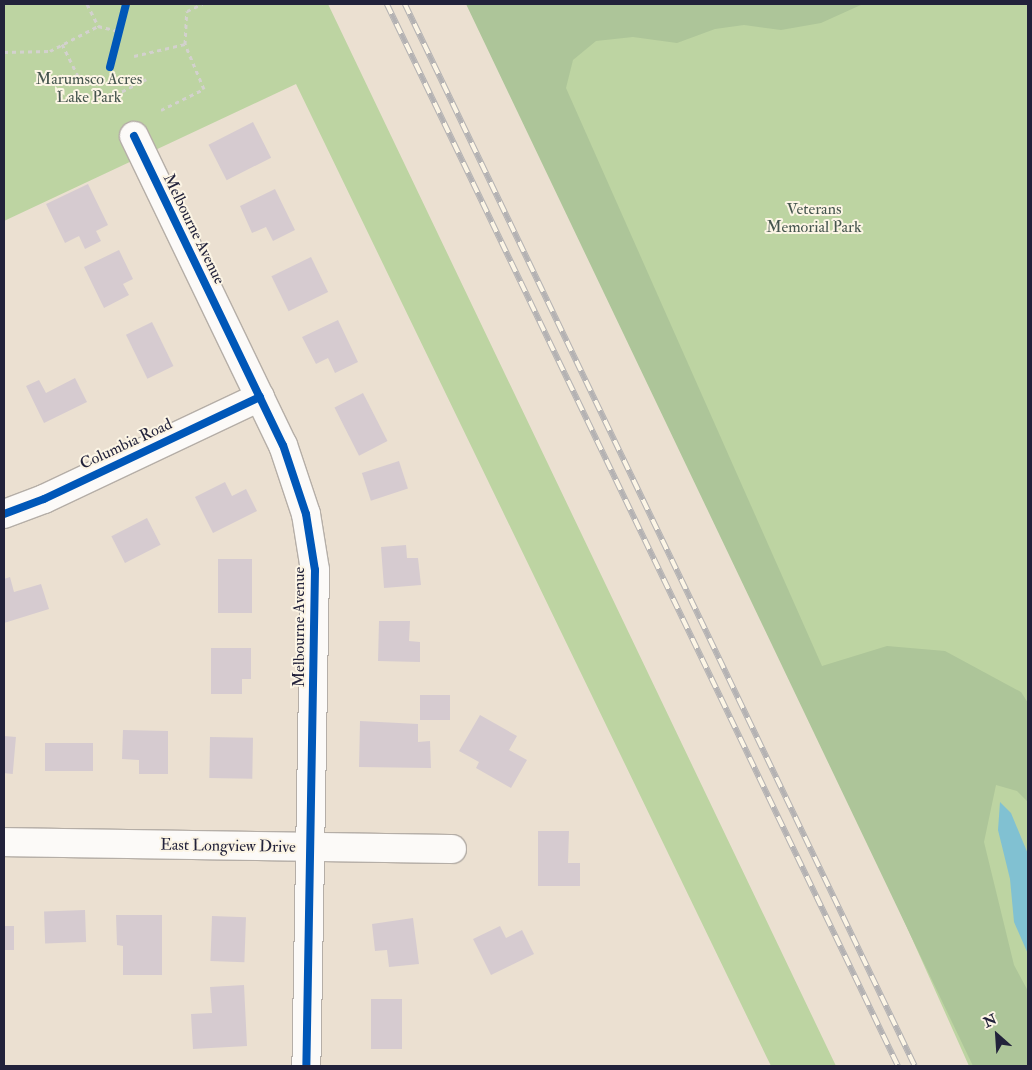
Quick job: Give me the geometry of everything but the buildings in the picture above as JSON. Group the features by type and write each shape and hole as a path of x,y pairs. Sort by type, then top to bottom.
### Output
{"street":[{"name":"Melbourne Avenue","path":"134,136 293,469 306,514 314,570 306,1066"},
{"name":"Columbia Road","path":"4,514 44,499 260,397"},
{"name":"East Longview Drive","path":"4,842 452,849"}],"path":[{"path":"87,4 98,26"},
{"path":"161,110 204,89 185,44 187,11 202,4"},
{"path":"116,40 121,22"},
{"path":"4,52 50,50 98,26 118,32"},
{"path":"62,44 81,82"},
{"path":"134,56 185,44"},
{"path":"115,95 146,79"}],"green space":[{"name":"Marumsco Acres Lake Park","path":"4,4 328,4 836,1066 771,1066 296,84 4,221"},
{"path":"466,4 863,4 821,23 781,30 744,25 715,29 677,43 633,37 596,41 573,60 566,88 822,666 887,646 945,651 1021,692 1028,703 1028,802 1017,791 996,785 984,842 1014,965 1028,991 1028,1066 973,1066"},
{"name":"Veterans Memorial Park","path":"473,4 1028,4 1028,1066 969,1066 795,677"}],"water":[{"path":"1000,802 1011,813 1028,854 1028,954 1014,922 1010,879 998,830"}],"railway":[{"path":"387,4 898,1066"},
{"path":"405,4 915,1066"}],"cycle path":[{"path":"110,67 126,4"},
{"path":"134,136 283,445 306,514 315,570 306,1066"},
{"path":"4,514 44,499 260,397"}]}
